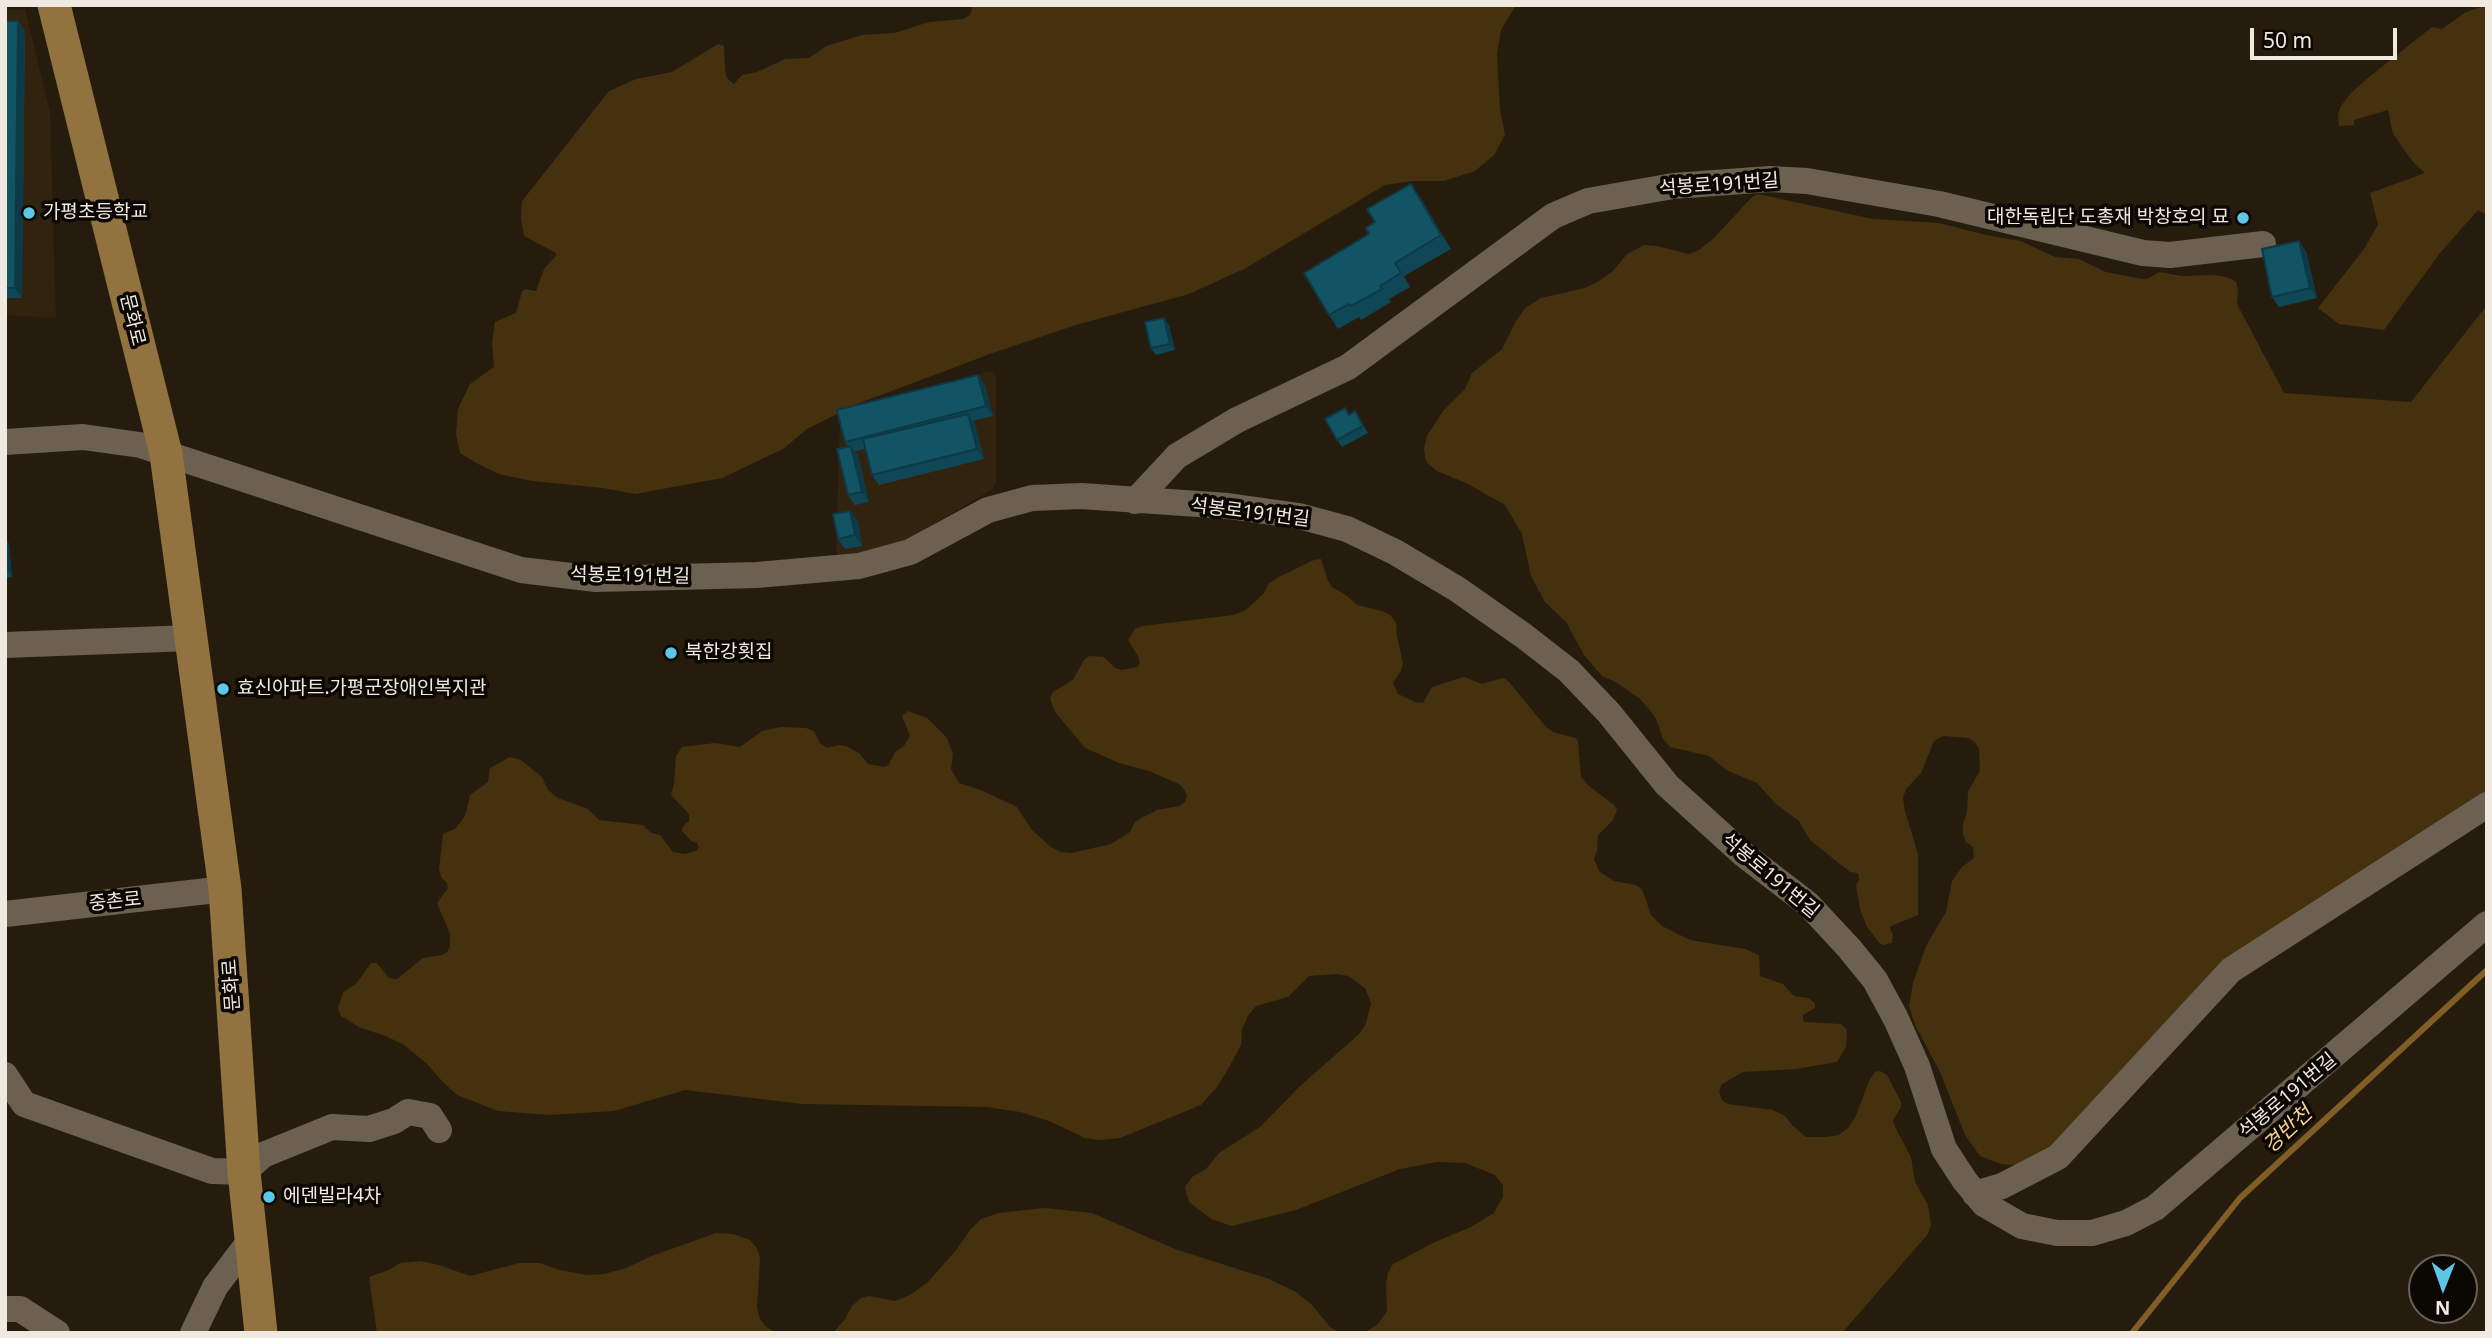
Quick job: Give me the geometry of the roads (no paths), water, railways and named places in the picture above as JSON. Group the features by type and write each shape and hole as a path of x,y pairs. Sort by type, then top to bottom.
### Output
{"main road":[{"name":"문화로","path":"54,5 166,454 225,889 244,1172 261,1333"}],"street":[{"name":"석봉로191번길","path":"1135,501 1177,456 1237,420 1348,367 1553,216 1588,201 1673,186 1770,179 1807,181 1939,204 2143,253 2170,255 2263,244"},
{"name":"석봉로191번길","path":"5,442 83,438 139,445 521,570 596,579 757,575 859,566 910,552 988,510 1032,498 1081,496 1240,508 1299,516 1348,529 1395,552 1457,589 1569,671 1609,713 1667,785 1734,846 1808,904 1875,980 1917,1066 1944,1149 1975,1194 1984,1204 2022,1226 2057,1233 2092,1233 2126,1223 2146,1213 2176,1191 2487,924"},
{"path":"5,645 191,638"},
{"path":"1975,1194 2002,1186 2058,1157 2231,970 2487,805"},
{"name":"중촌로","path":"5,914 225,889"},
{"path":"5,1075 24,1104 212,1171 244,1172 263,1155 332,1127 369,1129 394,1121 408,1112 430,1116 439,1130"},
{"path":"193,1333 215,1287 251,1238"},
{"path":"5,1309 20,1309 57,1333"}],"waterway":[{"name":"경반천","path":"2132,1333 2240,1198 2487,970"}],"place":[{"name":"가평초등학교","path":"29,213"},
{"name":"대한독립단 도총재 박창호의 묘","path":"2243,218"},
{"name":"북한강횟집","path":"671,653"},
{"name":"효신아파트.가평군장애인복지관","path":"223,689"},
{"name":"에덴빌라4차","path":"269,1197"}]}
